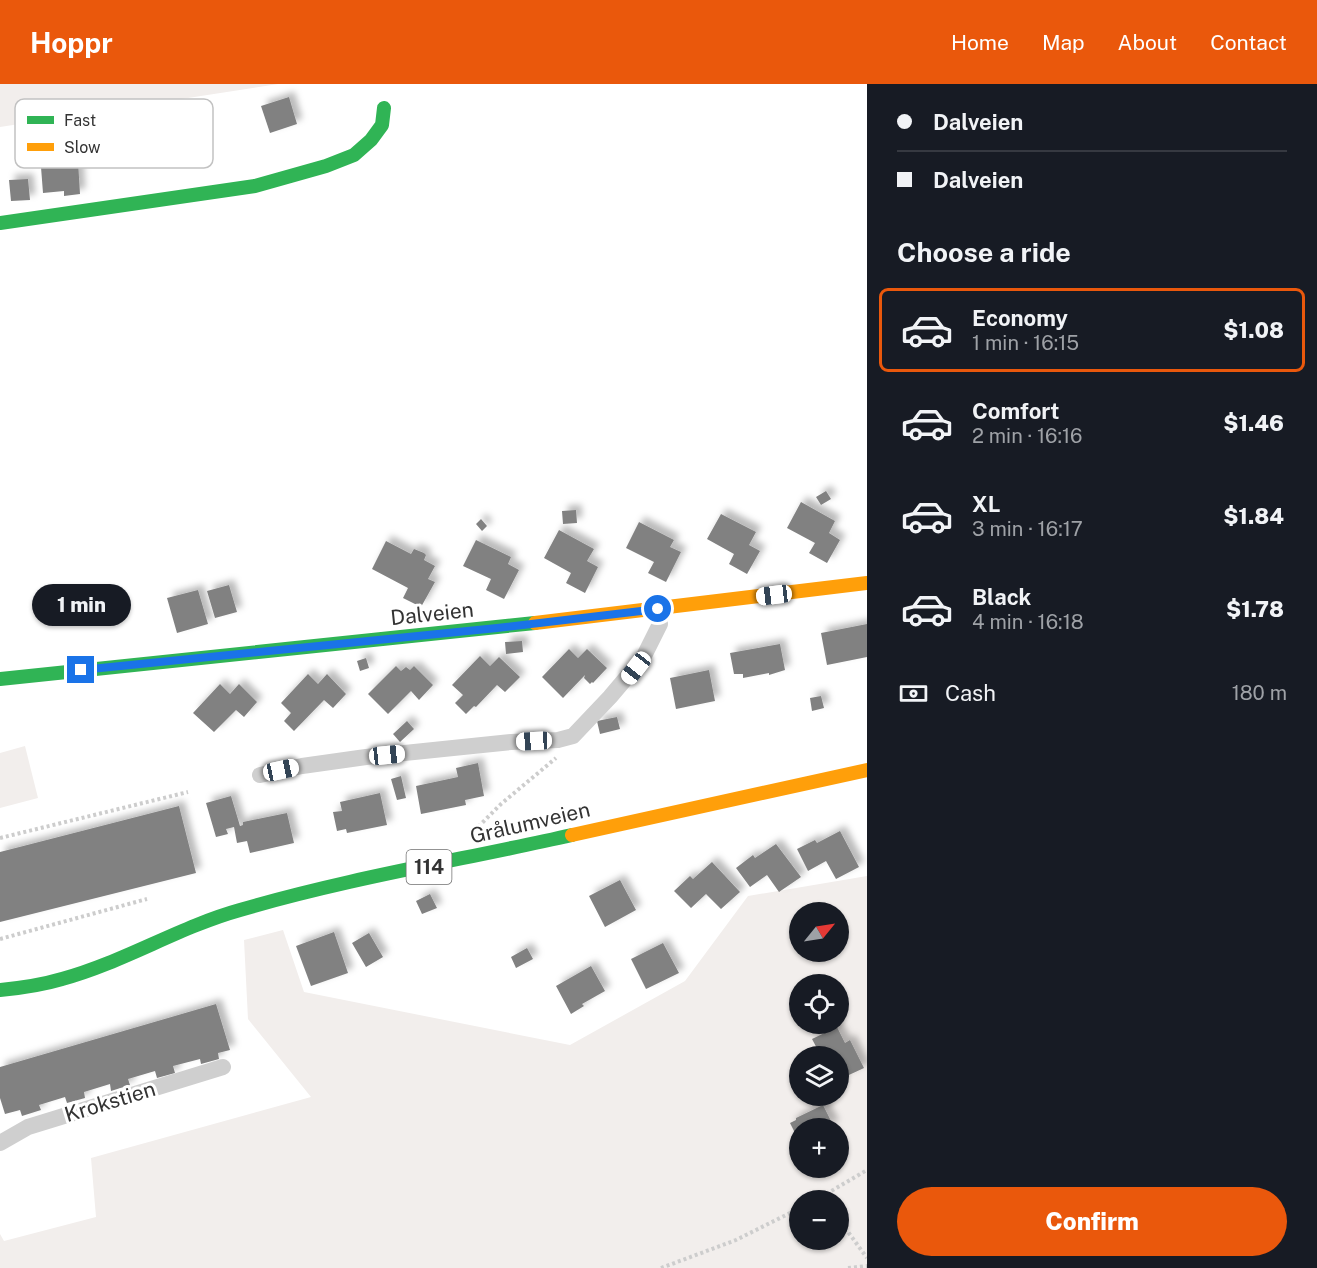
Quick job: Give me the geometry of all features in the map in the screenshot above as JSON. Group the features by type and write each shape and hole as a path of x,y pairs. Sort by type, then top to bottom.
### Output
{"street":[{"path":"0,223 255,186 326,166 354,154 370,140 382,125 384,108"},
{"name":"Dalveien","path":"0,679 497,628 867,583"},
{"path":"260,775 302,766 366,757 511,742 566,739 580,731 643,658 660,624 658,609"},
{"name":"Grålumveien","path":"0,990 47,983 100,967 237,911 796,784 867,770"},
{"name":"Krokstien","path":"0,1143 28,1127 223,1067"}],"path":[{"path":"467,859 466,840 501,804 559,756 566,739"},
{"path":"0,838 188,792"},
{"path":"0,939 147,899"},
{"path":"837,1190 867,1170"},
{"path":"661,1268 736,1239 789,1213"},
{"path":"849,1233 867,1258"},
{"path":"848,1268 867,1266"}],"shaded area":[{"path":"0,84 278,84 181,99 15,99 15,125 0,127"},
{"path":"25,746 38,798 0,808 0,753"},
{"path":"867,876 867,1268 0,1268 0,1234 4,1241 96,1217 91,1158 311,1097 248,1019 244,940 283,930 304,992 570,1045 685,981 748,896"}],"building":[{"path":"289,97 297,124 270,133 261,106"},
{"path":"41,168 78,168 80,194 64,196 64,191 43,193"},
{"path":"28,179 30,200 11,201 9,180"},
{"path":"826,491 831,499 821,505 816,497"},
{"path":"801,502 835,521 829,533 840,540 827,563 809,553 815,543 787,528"},
{"path":"576,510 577,523 563,524 562,511"},
{"path":"721,514 756,532 749,545 760,551 747,574 729,564 734,554 707,539"},
{"path":"481,519 487,526 482,531 476,524"},
{"path":"639,522 674,540 670,547 681,552 666,582 648,573 654,562 626,548"},
{"path":"559,530 594,549 587,561 598,567 585,593 566,583 571,573 544,558"},
{"path":"476,540 511,557 508,564 519,570 504,599 486,590 491,579 463,566"},
{"path":"386,541 411,554 414,549 424,553 426,555 424,560 435,566 428,579 435,582 421,607 403,598 408,588 372,569"},
{"path":"229,585 237,612 215,618 207,591"},
{"path":"198,590 208,624 177,633 167,598"},
{"path":"867,624 867,657 827,665 821,633"},
{"path":"522,641 523,652 506,654 505,642"},
{"path":"780,644 785,670 769,675 769,673 743,678 743,674 734,674 730,653"},
{"path":"569,649 578,658 587,649 607,668 590,684 584,678 585,675 563,698 542,677"},
{"path":"480,656 490,666 499,657 520,677 505,692 497,685 466,714 455,703 463,695 452,685"},
{"path":"366,658 369,668 360,671 357,661"},
{"path":"396,666 401,671 406,667 410,670 414,666 433,685 419,700 411,691 388,714 368,694"},
{"path":"709,670 715,701 676,709 670,678"},
{"path":"308,674 318,684 327,674 346,694 333,708 324,700 294,731 284,721 291,713 281,703"},
{"path":"220,684 230,694 239,684 257,702 244,717 236,710 214,732 193,713"},
{"path":"821,696 824,708 812,711 810,698"},
{"path":"617,717 620,729 600,734 597,721"},
{"path":"407,721 414,729 400,742 393,734"},
{"path":"478,763 484,796 465,800 466,805 421,814 416,786 458,777 456,768"},
{"path":"401,776 406,798 397,800 391,779"},
{"path":"380,793 387,825 347,833 346,829 337,831 333,812 342,811 340,802"},
{"path":"231,796 240,826 243,822 287,813 294,843 250,853 247,841 237,843 234,827 226,829 228,834 216,837 206,803"},
{"path":"179,806 196,873 0,922 0,852"},
{"path":"840,831 859,867 836,879 826,861 808,871 797,849 815,840 817,843"},
{"path":"776,844 801,877 779,892 767,875 750,887 736,868 753,855 755,858"},
{"path":"712,862 740,892 721,909 706,894 691,908 674,891 690,876 693,879"},
{"path":"620,880 636,910 605,927 589,896"},
{"path":"430,894 437,908 422,914 416,901"},
{"path":"334,932 348,973 311,986 296,946"},
{"path":"369,933 383,957 366,967 352,943"},
{"path":"663,943 679,973 646,989 631,959"},
{"path":"527,948 533,959 516,968 511,957"},
{"path":"591,966 605,991 582,1004 584,1006 571,1014 556,986"},
{"path":"216,1004 230,1050 218,1053 219,1059 201,1064 200,1059 173,1066 175,1073 157,1078 155,1071 128,1079 130,1085 111,1091 110,1084 84,1092 85,1098 67,1103 65,1097 39,1105 41,1110 22,1116 20,1110 5,1114 0,1098 0,1067"},
{"path":"822,1034 840,1034 845,1043 850,1040 864,1068 849,1075 849,1046 816,1046 812,1039"},
{"path":"824,1106 830,1118 796,1118"}],"traffic: fast":[{"path":"0,223 255,186 326,166 354,155 371,140 382,125 384,108"},
{"path":"0,679 535,623"},
{"path":"0,990 47,983 85,972 217,917 240,910 364,879 572,835"}],"traffic: slow":[{"path":"535,623 867,583"},
{"path":"572,835 867,770"}],"route":[{"path":"81,670 497,628 658,609"}]}
